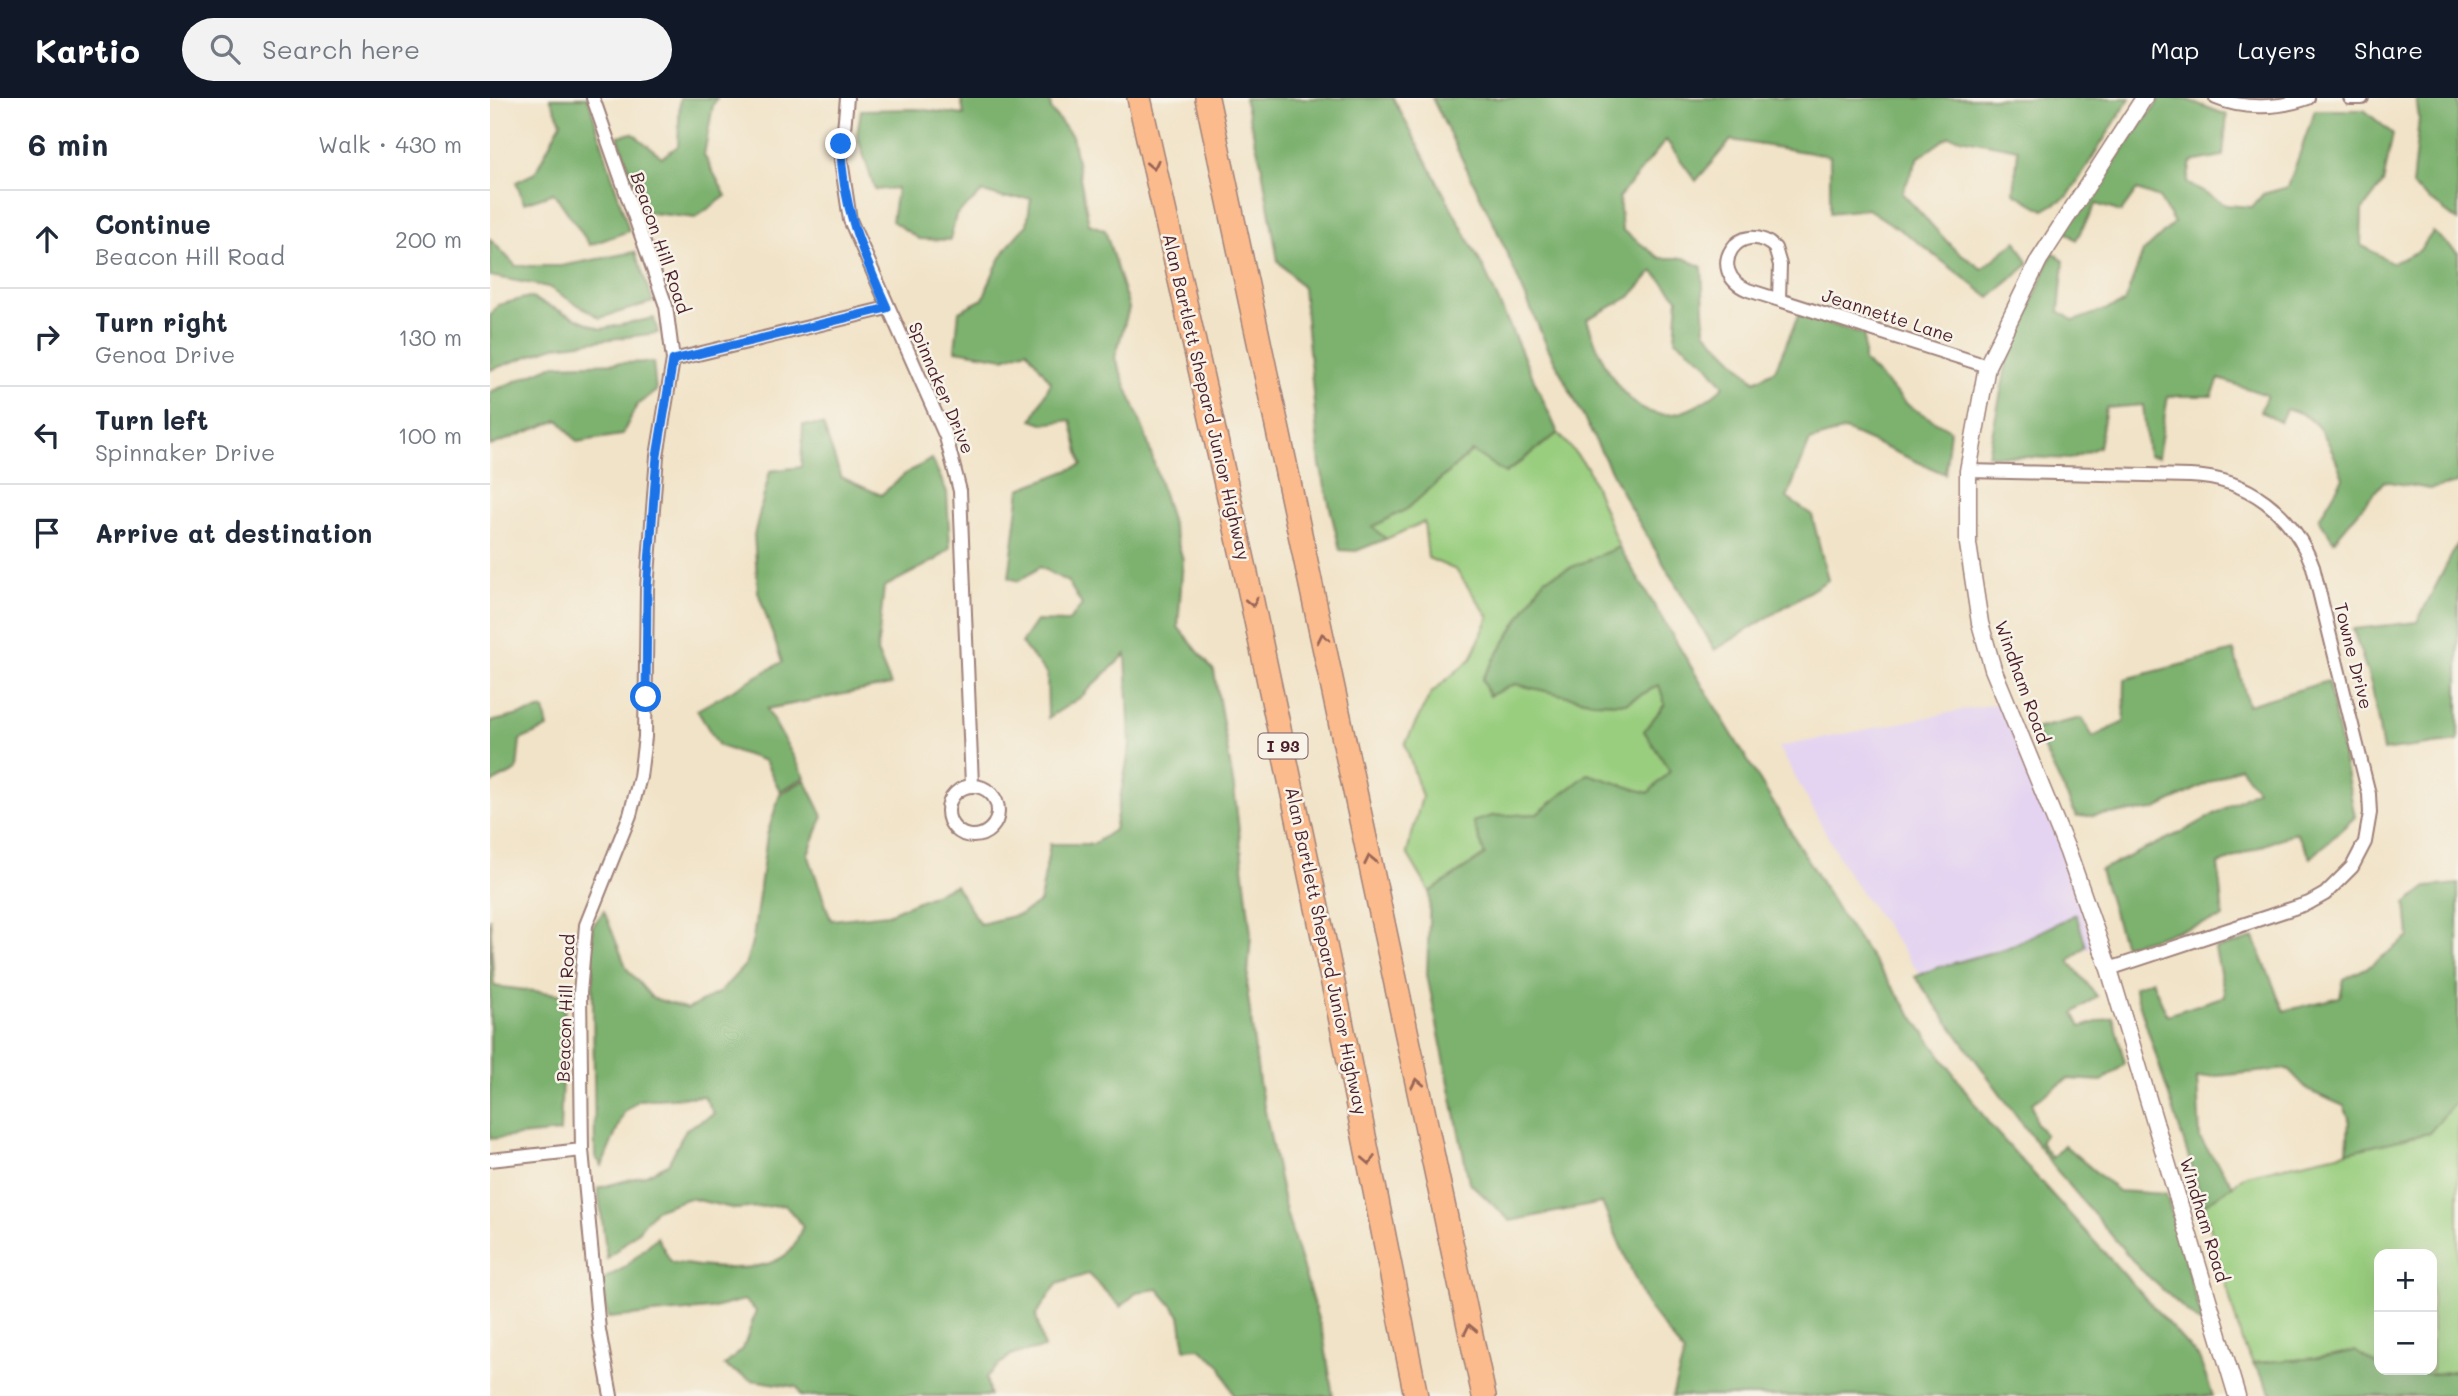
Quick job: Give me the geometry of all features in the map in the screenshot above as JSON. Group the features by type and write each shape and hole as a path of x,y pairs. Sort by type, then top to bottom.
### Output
{"highway":[{"name":"Alan Bartlett Shepard Junior Highway","path":"1139,98 1247,577 1340,1016 1416,1396"},
{"path":"1207,98 1484,1396"}],"street":[{"name":"Beacon Hill Road","path":"593,98 603,134 666,306 673,360 657,456 647,589 645,737 640,776 630,815 586,925 579,1034 582,1150 599,1330 611,1396"},
{"name":"Spinnaker Drive","path":"847,98 841,160 847,205 855,235 946,437 960,491 972,785"},
{"name":"Windham Road","path":"2144,98 2039,260 1987,366 1968,471 1968,544 1980,623 1993,669 2068,852 2109,970 2237,1396"},
{"path":"2216,98 2235,104 2261,106 2308,98"},
{"path":"2350,98 2362,98"},
{"name":"Jeannette Lane","path":"1779,299 1780,265 1775,248 1760,238 1751,237 1736,244 1728,257 1727,266 1733,281 1740,286 1779,299 1987,366"},
{"path":"673,360 887,308"},
{"name":"Towne Drive","path":"1968,471 2190,476 2222,480 2257,495 2278,511 2296,531 2313,567 2369,794 2367,833 2357,859 2333,888 2309,903 2109,970"},
{"path":"972,785 991,793 998,813 988,831 972,836 957,831 947,811 952,795 961,788 972,785"},
{"path":"490,1160 582,1150"}],"shaded area":[{"path":"2003,702 2058,840 2094,947 1932,991 1847,872 1779,747"}],"green space":[{"path":"550,98 588,98 629,231 590,245 554,193 524,203 516,182 535,173 561,122"},
{"path":"680,98 717,98 713,105 704,155 726,196 695,218 643,212 618,136 632,133 662,157 678,146"},
{"path":"961,98 1050,98 1051,110 1072,136 1089,224 1105,230 1129,308 1115,358 1145,433 1183,560 1178,627 1214,671 1234,788 1251,934 1247,988 1259,1082 1286,1212 1324,1339 1333,1396 1234,1396 1220,1365 1200,1348 1185,1349 1180,1315 1158,1289 1137,1292 1121,1307 1088,1274 1057,1284 1036,1315 1044,1348 1011,1355 986,1377 990,1396 801,1396 797,1387 751,1380 724,1366 743,1349 756,1311 744,1300 710,1309 608,1318 602,1280 624,1268 657,1237 671,1262 716,1268 750,1267 779,1259 790,1251 803,1226 785,1205 736,1209 689,1198 655,1210 639,1230 607,1259 598,1188 646,1175 668,1164 686,1129 714,1114 704,1096 639,1100 624,1112 602,1166 595,1156 592,927 604,911 627,969 652,998 688,1009 720,992 745,965 753,939 767,835 780,794 805,780 823,816 808,854 831,920 888,914 955,885 980,924 1021,914 1040,902 1050,844 1093,844 1114,830 1130,746 1126,654 1081,697 1048,718 1047,674 1021,643 1036,621 1068,622 1082,605 1068,582 1040,567 1019,581 1009,578 1020,489 1082,465 1071,420 1043,424 1032,420 1051,382 1027,350 1004,358 955,350 959,311 983,299 1000,259 1027,225 1031,198 1004,198 983,192 956,215 950,240 919,239 892,221 897,188 875,190 857,135 861,110 917,109 964,115"},
{"path":"1244,98 1393,98 1484,269 1558,433 1505,473 1472,451 1407,509 1372,527 1386,539 1356,551 1340,550 1320,465 1303,288 1278,261 1261,163"},
{"path":"1432,98 2130,98 2068,196 2044,210 2014,193 2018,149 1949,136 1918,158 1902,193 1952,247 1982,269 2016,241 2029,264 1990,298 1911,237 1868,209 1830,213 1830,156 1731,140 1696,181 1666,140 1619,197 1622,230 1660,258 1684,258 1702,267 1705,331 1755,381 1775,370 1799,314 1864,335 1864,361 1909,406 1950,430 1945,474 1845,430 1810,441 1787,498 1812,515 1828,580 1715,650 1628,504 1546,344 1495,226","holes":["1653,271 1678,298 1675,339 1704,361 1724,386 1698,405 1674,414 1654,413 1636,404 1621,389 1596,345 1587,319 1630,297"]},
{"path":"2161,98 2183,98 2227,115 2223,156 2191,162 2187,183 2226,205 2252,207 2263,194 2288,187 2315,110 2364,110 2393,134 2383,183 2362,211 2361,245 2393,263 2419,251 2433,232 2458,253 2458,483 2430,489 2384,481 2334,541 2319,519 2343,478 2324,434 2298,412 2286,409 2280,422 2260,411 2267,395 2219,379 2212,396 2168,396 2158,457 2148,455 2143,405 2106,408 2099,447 2070,459 1988,455 2007,362 2053,252 2064,261 2059,311 2074,321 2124,303 2143,252 2174,223 2159,198 2137,190 2121,212 2096,204 2076,240 2064,230"},
{"path":"2416,98 2458,98 2458,221 2412,186 2419,118"},
{"path":"490,239 516,266 561,266 635,252 653,302 600,318 548,287 490,276"},
{"path":"529,297 601,329 654,318 658,333 557,346 490,370 490,316 498,305"},
{"path":"653,362 656,391 637,405 622,435 577,442 559,420 490,446 490,392 554,365"},
{"path":"803,425 823,425 841,477 881,495 906,473 932,459 947,492 950,548 936,560 884,587 877,652 891,685 767,709 805,777 780,791 765,761 719,746 697,710 782,662 758,592 754,535 770,471 801,467"},
{"path":"1558,433 1587,467 1619,547 1544,579 1482,679 1489,696 1515,684 1593,702 1626,703 1659,685 1665,704 1644,731 1671,770 1649,794 1588,774 1537,814 1492,816 1473,822 1485,854 1430,892 1407,853 1422,797 1405,744 1431,693 1471,659 1489,617 1456,570 1428,558 1424,522 1386,539 1371,527 1407,509 1473,451 1506,473"},
{"path":"2458,543 2458,741 2383,751 2372,687 2353,629 2417,622"},
{"path":"1619,547 1839,912 1990,1125 2199,1358 2213,1396 1672,1396 1684,1354 1646,1304 1602,1203 1510,1221 1469,1182 1427,975 1430,892 1485,855 1473,822 1492,816 1537,814 1588,774 1648,793 1670,771 1644,731 1665,704 1659,685 1626,703 1593,702 1515,684 1489,696 1482,679 1544,579"},
{"path":"2234,651 2248,705 2328,681 2355,817 2311,858 2296,832 2218,864 2223,918 2124,946 2100,870 2184,831 2257,790 2240,767 2154,810 2077,817 2034,729 2082,718 2093,737 2124,722 2125,679"},
{"path":"544,709 548,728 520,740 517,770 490,784 490,722"},
{"path":"2458,884 2458,1099 2429,1133 2347,1152 2349,1118 2344,1106 2309,1091 2288,1069 2197,1078 2200,1139 2233,1185 2204,1205 2134,987 2152,980 2167,1015 2225,996 2215,949 2254,938 2284,1011 2340,997 2344,979 2370,966 2409,937 2406,903 2427,887"},
{"path":"2076,914 2086,946 2069,961 2097,996 2074,1013 2081,1027 2113,1017 2125,1064 2102,1081 2068,1079 2032,1103 2036,1122 2045,1135 2040,1142 2052,1158 2064,1145 2118,1191 2166,1194 2204,1327 2138,1267 2054,1167 1915,977 1936,968 2007,948"},
{"path":"490,918 494,986 565,995 560,1132 490,1139"},
{"path":"2458,1099 2458,1370 2437,1374 2437,1249 2374,1249 2374,1364 2355,1351 2318,1358 2253,1363 2242,1342 2204,1205 2246,1175 2429,1133"},
{"path":"2355,1351 2374,1364 2374,1375 2437,1375 2458,1370 2458,1396 2273,1396 2253,1363 2318,1358"}],"route":[{"path":"646,697 647,589 657,456 666,389 673,360 887,308 850,220 842,174 841,144"}]}
